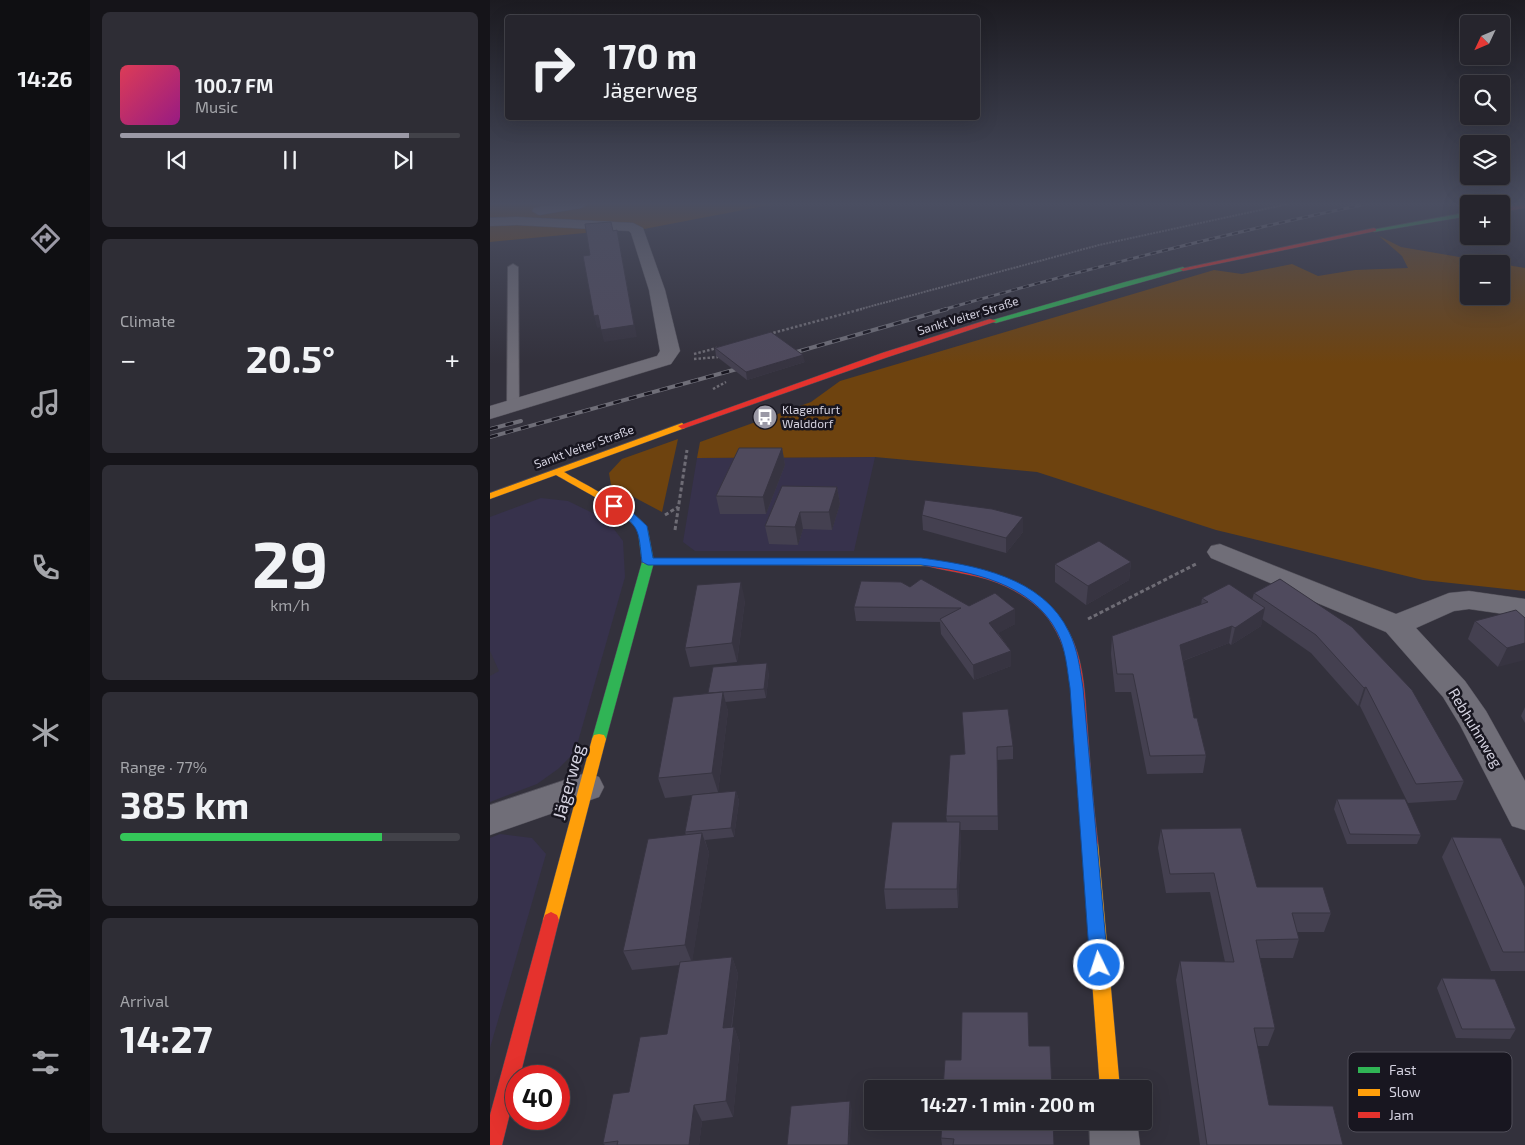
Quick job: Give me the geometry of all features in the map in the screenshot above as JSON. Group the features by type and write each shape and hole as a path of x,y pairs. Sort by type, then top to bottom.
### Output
{"main road":[{"name":"Sankt Veiter Straße","path":"490,496 873,360 1126,284 1240,257"},
{"name":"Jägerweg","path":"492,1145 586,787 648,562 643,528 628,514 557,472"},
{"path":"648,562 921,562 956,566 990,575 1018,588 1046,606 1063,632 1071,655 1077,688 1109,1080"}],"street":[{"path":"490,413 664,360 670,351 664,314 648,257"},
{"name":"Rebhuhnweg","path":"1220,552 1396,626 1459,697 1474,720 1525,815"},
{"path":"1396,626 1449,602 1469,600 1525,608"},
{"path":"490,820 586,787"},
{"path":"1114,1130 1115,1145"}],"lane":[{"path":"513,267 513,406"}],"path":[{"path":"768,334 1053,257"},
{"path":"664,360 720,347"},
{"path":"708,391 726,382"},
{"path":"670,561 692,423"},
{"path":"1063,632 1220,552"}],"shaded area":[{"path":"1403,257 1460,257 1460,305 1510,305 1510,266 1525,268 1525,591 1423,580 1216,530 1037,472 875,457 697,458 700,442 811,402 840,381 1214,270 1242,274 1292,264 1318,276 1355,270 1408,268"},
{"path":"678,439 662,512 611,485 609,473 622,459"},
{"path":"875,457 854,551 695,551 683,542 697,458"},
{"path":"541,498 568,501 607,520 623,541 625,577 575,752 558,769 537,784 490,802 490,517"},
{"path":"500,834 532,838 546,854 490,1048 490,838"}],"building":[{"path":"583,257 622,257 634,325 601,330 598,315 594,316"},
{"path":"771,332 803,355 746,372 715,348"},
{"path":"739,448 782,448 763,497 716,496"},
{"path":"782,486 837,487 829,512 800,512 795,527 765,526"},
{"path":"925,500 992,509 1023,517 1006,538 922,515"},
{"path":"1099,541 1131,562 1088,586 1055,564"},
{"path":"921,579 969,606 995,593 1015,609 989,623 1011,651 973,665 940,619 961,608 854,607 861,581 901,582 910,587"},
{"path":"1280,579 1352,627 1412,690 1464,781 1416,784 1366,687 1364,688 1316,635 1254,593"},
{"path":"741,582 732,643 685,648 697,585"},
{"path":"1229,584 1265,608 1235,628 1232,626 1180,645 1194,718 1197,718 1206,755 1150,756 1133,674 1117,674 1112,636 1208,602 1202,598"},
{"path":"1516,610 1525,618 1525,643 1507,648 1475,621"},
{"path":"767,663 764,689 708,693 713,667"},
{"path":"723,692 712,773 658,778 673,697"},
{"path":"1008,709 1013,746 997,747 998,816 946,816 950,755 965,754 962,712"},
{"path":"736,791 731,828 685,832 692,795"},
{"path":"1337,799 1405,799 1421,835 1350,834"},
{"path":"892,822 960,822 957,889 884,889"},
{"path":"1241,828 1257,887 1323,887 1331,913 1292,913 1299,939 1256,940 1275,1028 1254,1028 1269,1105 1333,1106 1343,1145 1207,1145 1180,961 1234,962 1214,873 1170,874 1161,829"},
{"path":"702,833 685,945 623,951 648,839"},
{"path":"1452,837 1501,838 1525,887 1525,952 1503,952"},
{"path":"732,957 723,1028 734,1027 726,1101 694,1105 689,1145 617,1145 618,1141 603,1143 613,1094 629,1092 640,1037 667,1034 680,962"},
{"path":"1442,978 1495,979 1516,1029 1462,1029"},
{"path":"962,1012 1028,1012 1029,1046 1050,1046 1052,1080 944,1080 945,1060 961,1060"},
{"path":"850,1101 848,1145 787,1145 791,1106"},
{"path":"941,1130 1053,1130 1054,1145 953,1145 954,1139 941,1138"}],"railway":[{"path":"942,310 1136,257"},
{"path":"786,355 947,309"},
{"path":"490,437 748,366"},
{"path":"490,429 521,421"}],"traffic: fast":[{"path":"993,321 1183,269"},
{"path":"599,739 648,562 643,531"}],"traffic: slow":[{"path":"490,496 682,426"},
{"path":"557,472 628,514 643,528 643,531"},
{"path":"648,562 927,563"},
{"path":"551,920 599,739"},
{"path":"1090,843 1109,1080"}],"traffic: jam":[{"path":"1183,269 1240,257"},
{"path":"682,426 885,355 993,321"},
{"path":"927,563 969,570 1010,584 1029,594 1045,607 1058,623 1071,653 1078,692 1090,843"},
{"path":"492,1145 551,920"}],"place":[{"name":"Klagenfurt Walddorf","path":"765,417"}],"route":[{"path":"614,506 628,514 643,528 648,562 921,562 956,566 990,575 1018,588 1046,606 1063,632 1071,655 1077,688 1099,965"}]}
